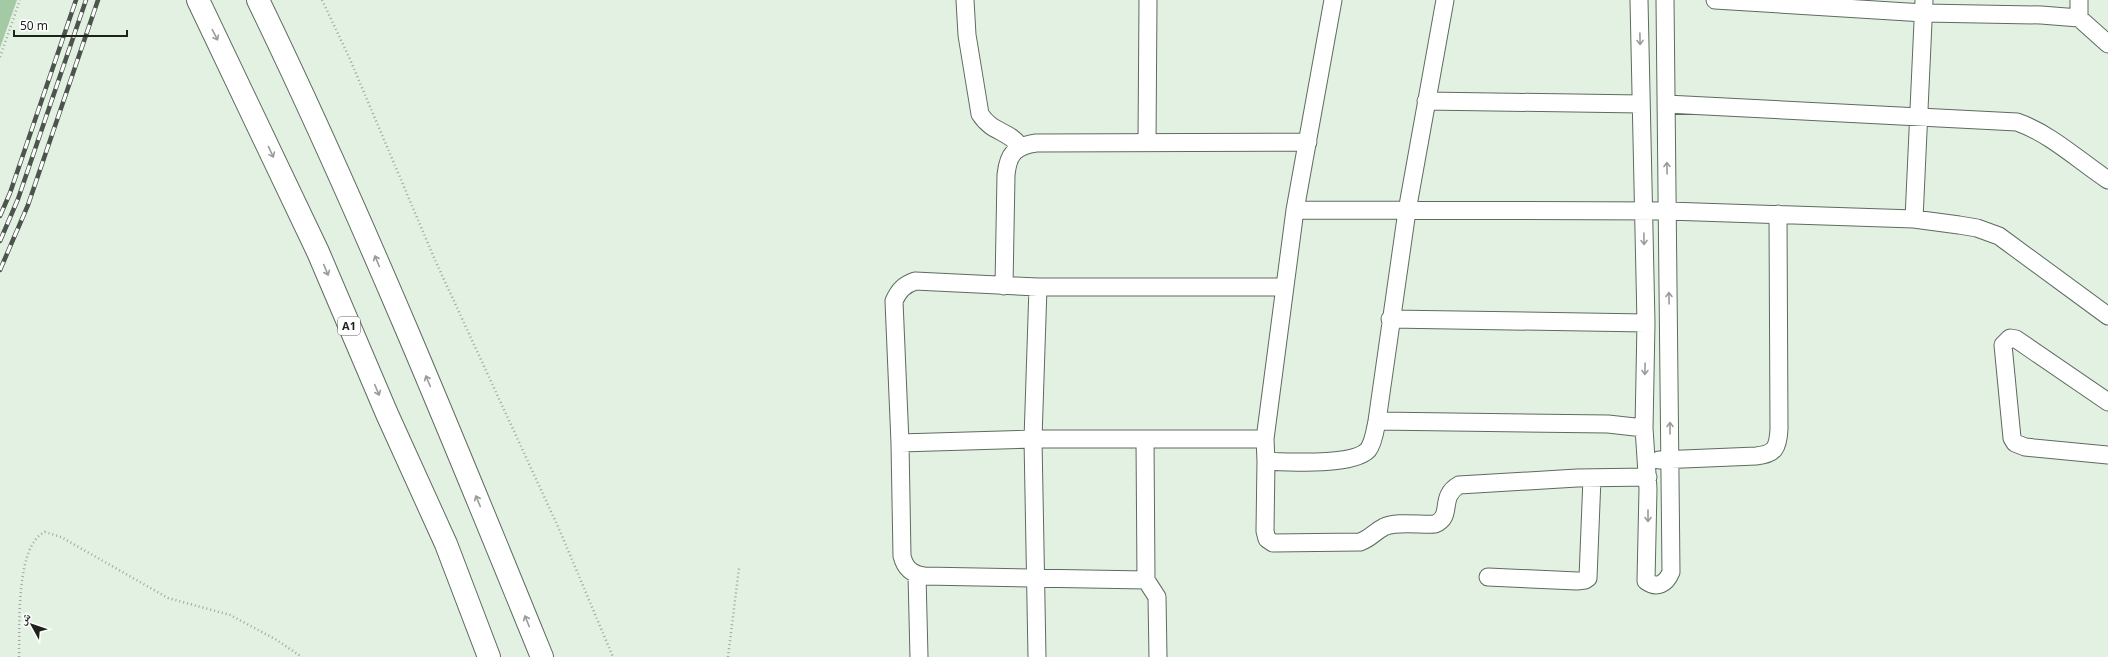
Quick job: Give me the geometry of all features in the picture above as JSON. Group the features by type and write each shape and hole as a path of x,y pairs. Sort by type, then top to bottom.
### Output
{"highway":[{"name":"A1","path":"198,0 318,252 387,414 446,544 489,657"},
{"path":"258,0 332,159 444,417 542,657"}],"street":[{"path":"965,0 967,35 980,114 986,124 1015,139 1020,146"},
{"path":"1147,142 1148,0"},
{"path":"1333,0 1295,210 1283,287 1265,439 1265,531 1267,539 1272,543 1360,542 1369,539 1383,527 1391,525 1435,524 1441,522 1445,515 1447,498 1452,489 1460,485 1592,478 1648,477"},
{"path":"1266,461 1330,461 1357,456 1367,451 1371,446 1377,420 1390,319 1407,211 1445,0"},
{"path":"1639,0 1646,323 1644,428 1648,477 1648,541 1646,580 1650,584 1662,584 1668,581 1671,572 1665,0"},
{"path":"1715,0 1924,6 2079,18 2108,44"},
{"path":"2079,0 2079,18"},
{"path":"1914,219 1920,118 1924,6"},
{"path":"1426,101 1641,104"},
{"path":"1666,104 2016,122 2030,126 2052,139 2108,180"},
{"path":"1004,286 1007,166 1013,152 1020,146 1036,143 1308,142"},
{"path":"1295,210 1668,211 1914,219 1977,228 1999,236 2108,316"},
{"path":"1647,460 1756,456 1767,455 1774,450 1779,440 1780,429 1778,214"},
{"path":"1146,580 917,575 907,568 902,556 900,443 893,310 894,301 898,291 906,284 915,281 1038,287 1283,287"},
{"path":"1037,657 1033,439 1038,287"},
{"path":"1390,319 1646,323"},
{"path":"2108,402 2016,339 2010,338 2005,341 2003,345 2012,438 2015,443 2025,447 2108,455"},
{"path":"1377,420 1608,424 1644,428"},
{"path":"900,443 1033,439 1265,439"},
{"path":"1145,439 1146,580 1157,597 1158,657"},
{"path":"1488,577 1577,581 1588,578 1592,478"},
{"path":"1648,541 1670,542"},
{"path":"917,575 919,657"}],"path":[{"path":"0,57 20,0"},
{"path":"322,0 349,57 435,260 560,531 613,657"},
{"path":"19,657 21,596 26,558 36,539 45,532 60,537 168,598 230,616 275,639 302,657"},
{"path":"728,657 739,568"}],"green space":[{"path":"0,0 17,0 0,48"}],"railway":[{"path":"0,216 10,193 76,0"},
{"path":"0,241 18,199 86,0"},
{"path":"0,270 28,205 98,0"}]}
